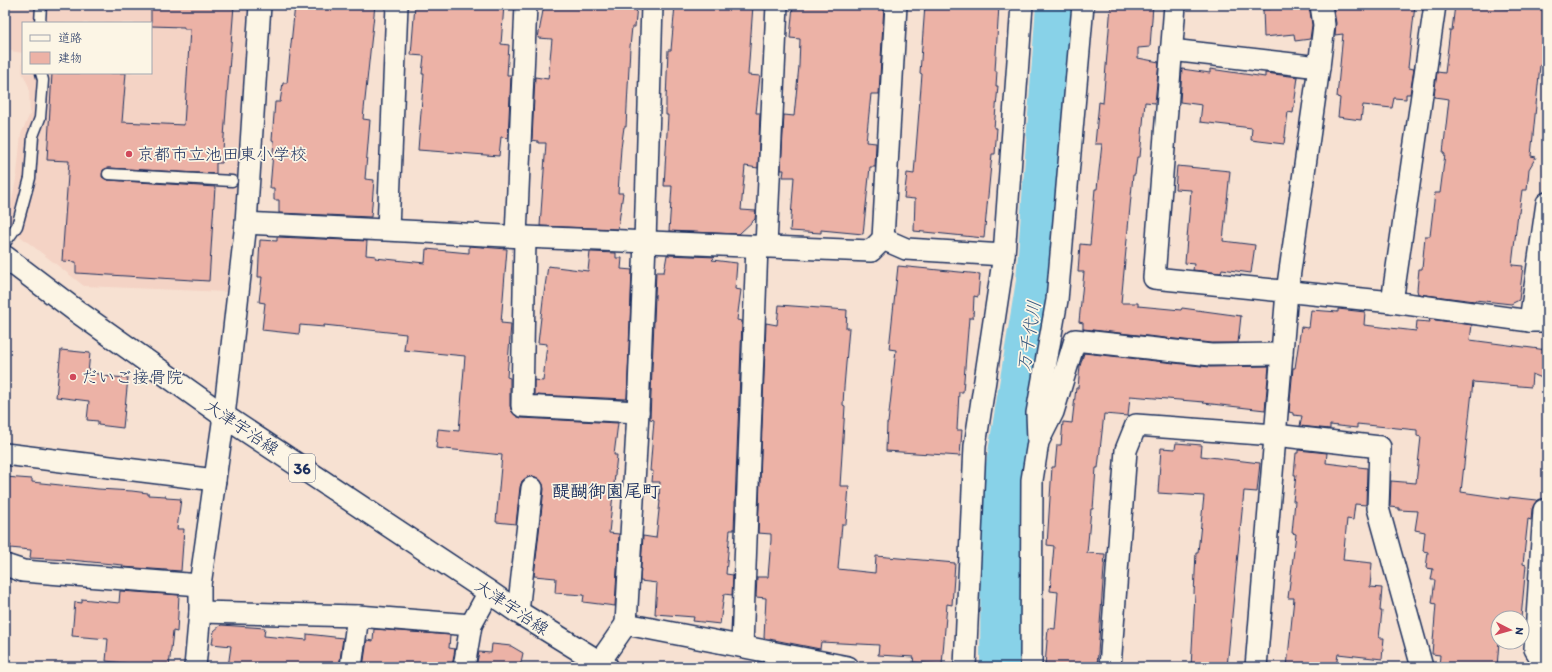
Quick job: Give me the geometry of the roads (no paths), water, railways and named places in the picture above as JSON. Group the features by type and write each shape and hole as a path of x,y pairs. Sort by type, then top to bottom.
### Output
{"main road":[{"name":"大津宇治線","path":"5,257 75,310 224,416 518,612 603,665"}],"street":[{"path":"195,667 200,612 200,585 224,416 246,223 260,5"},
{"path":"388,229 397,5"},
{"path":"526,5 521,237 522,406 638,412"},
{"path":"603,665 626,624 638,412 652,5"},
{"path":"742,646 762,246 777,5"},
{"path":"246,223 388,229 521,237 871,251 883,239 896,5"},
{"path":"965,667 975,446 1004,255 1022,5"},
{"path":"1031,667 1032,480 1038,442 1037,413 1057,300 1084,5"},
{"path":"1175,5 1154,278 1392,302 1539,321 1547,203"},
{"path":"1256,667 1287,292 1320,67 1324,25 1321,5"},
{"path":"1392,302 1435,5"},
{"path":"1171,50 1320,67"},
{"path":"883,239 906,249 1004,255"},
{"path":"1038,442 1053,412 1075,340 1210,355 1282,354"},
{"path":"1110,667 1126,450 1136,425 1275,435 1380,447 1378,508 1422,667"},
{"path":"5,454 215,480"},
{"path":"518,612 532,488"},
{"path":"1547,510 1544,510 1544,574 1535,649 1545,665 1547,665"},
{"path":"5,564 23,572 200,585"},
{"path":"464,667 471,625 489,592"},
{"path":"200,612 358,616 471,625"},
{"path":"351,667 358,616"},
{"path":"626,624 848,667"}],"lane":[{"path":"40,22 41,5"},
{"path":"5,243 17,226 30,178 33,136 40,118 43,80 41,74"},
{"path":"108,174 232,182"}],"water":[{"path":"5,5 8,5 7,32 5,32"}],"waterway":[{"name":"万千代川","path":"1002,667 1003,496 1038,282 1058,5"}],"place":[{"name":"京都市立池田東小学校","path":"129,154"},
{"name":"だいご接骨院","path":"73,377"}],"district":[{"name":"醍醐御園尾町","path":"606,491"}]}
